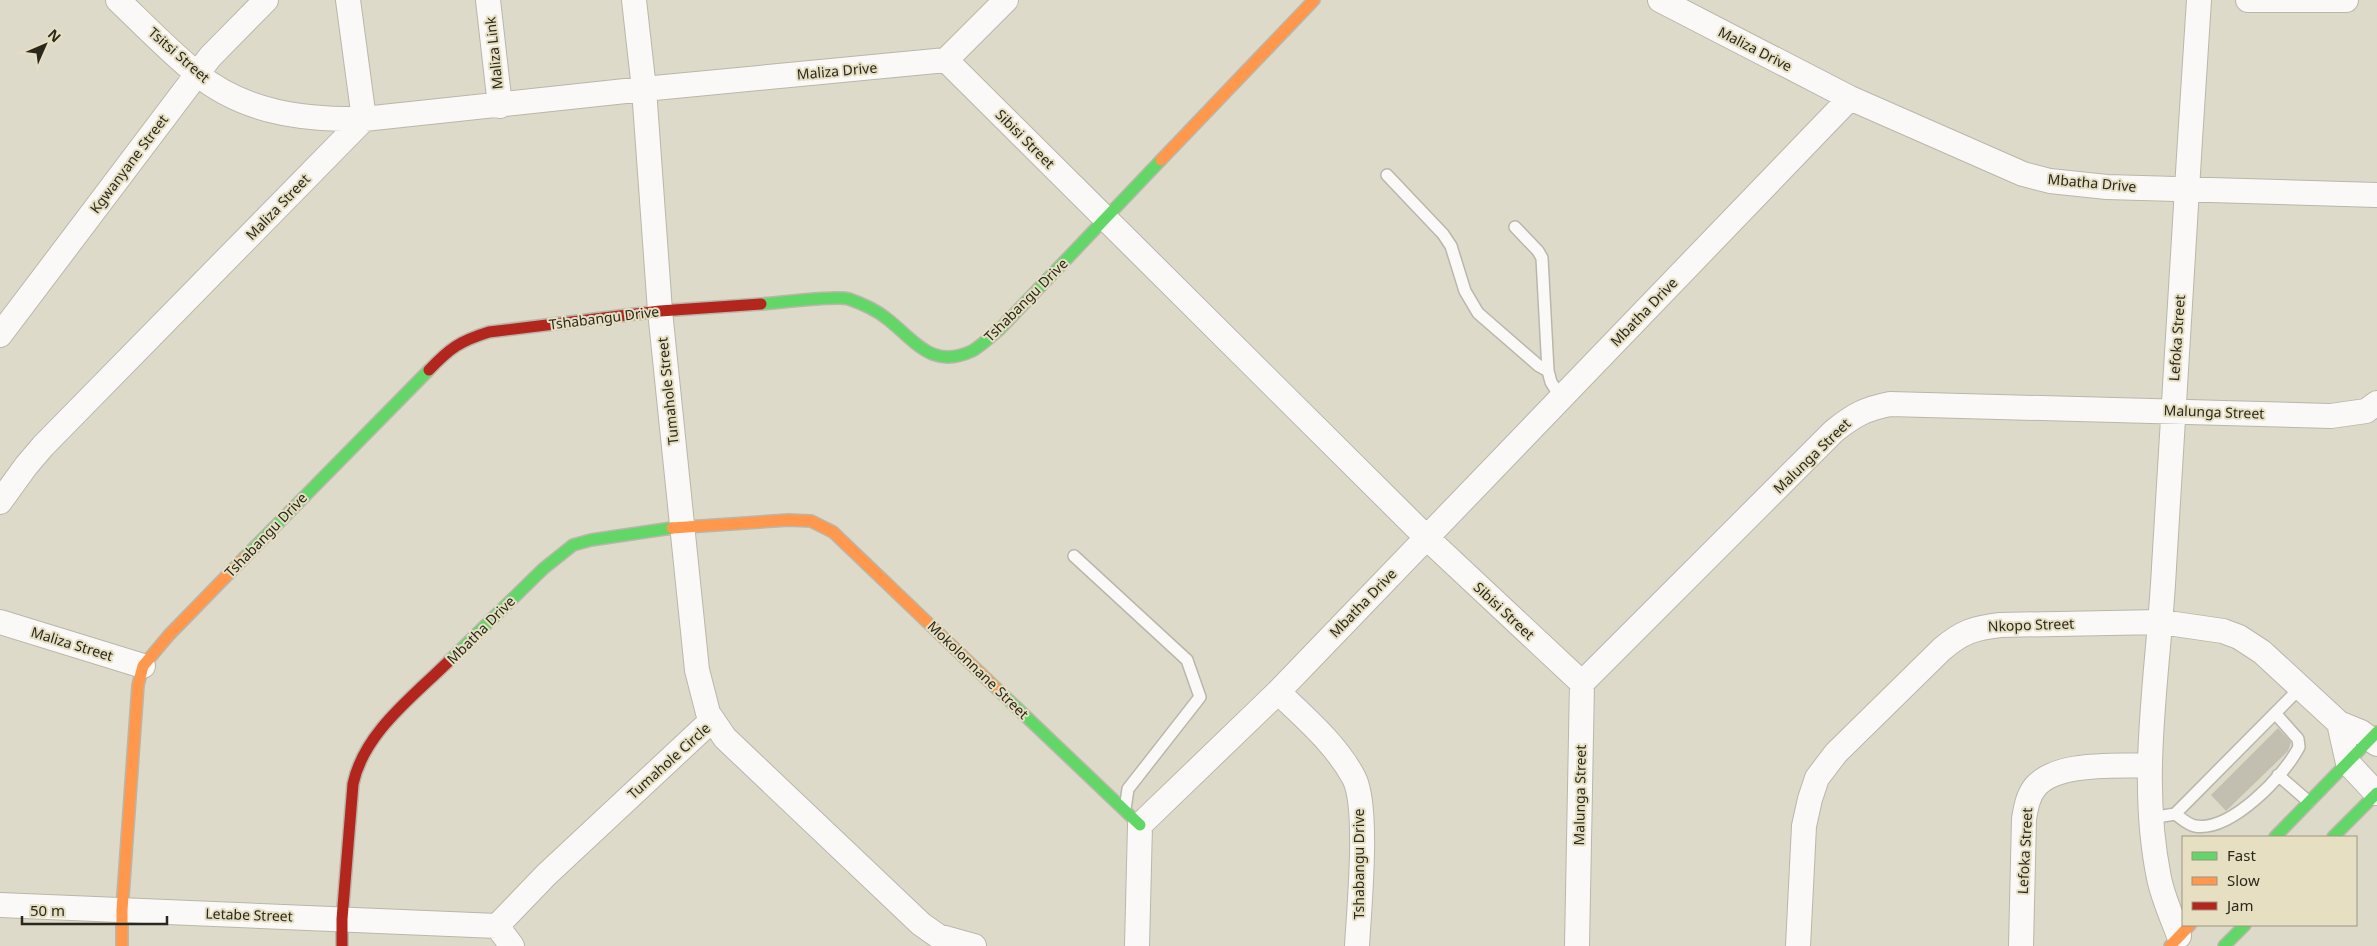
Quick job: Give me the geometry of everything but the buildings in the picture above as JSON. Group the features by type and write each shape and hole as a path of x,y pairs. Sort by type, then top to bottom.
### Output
{"street":[{"name":"Tsitsi Street","path":"118,0 196,74 248,104 278,113 332,120 364,119"},
{"name":"Kgwanyane Street","path":"0,335 196,74 216,50 266,0"},
{"path":"348,0 364,119 500,106 644,89"},
{"name":"Maliza Link","path":"488,0 500,106"},
{"name":"Tumahole Street","path":"634,0 644,89 660,311 698,678 703,701 711,721"},
{"path":"946,60 1006,0"},
{"name":"Tshabangu Drive","path":"122,946 122,910 138,685 143,666 169,635 449,349 467,339 489,332 660,311 846,298 862,301 879,311 929,354 950,359 962,356 988,340 1314,0"},
{"name":"Maliza Drive","path":"1660,0 1850,98"},
{"name":"Lefoka Street","path":"2180,936 2159,878 2151,818 2149,765 2161,622 2172,411 2199,0"},
{"path":"2248,0 2346,0"},
{"name":"Maliza Drive","path":"644,89 946,60"},
{"name":"Sibisi Street","path":"946,60 1427,538 1582,683"},
{"name":"Mbatha Drive","path":"1132,818 1278,692 1850,98 2023,174 2077,184 2377,195"},
{"name":"Maliza Street","path":"0,502 43,446 364,119"},
{"name":"Malunga Street","path":"1577,946 1582,683 1834,431 1851,417 1868,408 1890,404 2331,416 2366,411 2377,403"},
{"name":"Mbatha Drive","path":"342,946 342,919 353,784 356,767 366,748 382,729 559,554 573,545 591,540 682,527 789,520 811,521"},
{"name":"Mokolonnane Street","path":"811,521 833,532 1132,818"},
{"name":"Maliza Street","path":"0,622 143,666"},
{"name":"Nkopo Street","path":"1798,946 1804,826 1810,799 1818,778 1836,753 1942,649 1958,635 1977,627 2161,622 2223,631 2239,637 2262,652 2339,723 2375,738"},
{"name":"Tshabangu Drive","path":"1278,692 1327,740 1355,780 1360,806 1361,836 1357,946"},
{"name":"Tumahole Circle","path":"497,926 546,875 711,721 742,754 934,941"},
{"path":"2333,836 2377,793 2348,763 2339,723"},
{"path":"2276,836 2375,738"},
{"name":"Lefoka Street","path":"2021,946 2024,818 2027,802 2035,787 2047,776 2069,769 2149,765"},
{"path":"1132,818 1137,946"},
{"name":"Letabe Street","path":"0,905 497,926"},
{"path":"497,926 512,946"},
{"path":"2224,946 2244,926"},
{"path":"934,941 974,946"}],"lane":[{"path":"1387,175 1443,234 1451,246 1465,291 1478,313 1539,366 1548,371"},
{"path":"1515,227 1538,251 1542,258 1548,371 1551,382 1561,398"},
{"path":"1074,556 1187,660 1200,697 1128,789 1132,818"},
{"path":"2151,818 2175,814 2301,687"},
{"path":"2175,814 2197,827 2221,822 2253,803 2296,753 2300,742 2275,713"},
{"path":"2278,774 2309,802"}],"traffic: fast":[{"path":"761,304 820,299 849,299 878,312 924,350 934,355 945,357 958,356 972,351 999,330 1161,160"},
{"path":"244,558 429,370"},
{"path":"450,660 543,569 573,545 591,540 672,528"},
{"path":"995,687 1140,825"},
{"path":"2276,836 2377,732"},
{"path":"2334,836 2377,793"},
{"path":"2224,946 2244,926"}],"traffic: slow":[{"path":"1161,160 1314,0"},
{"path":"672,528 789,520 811,521 833,532 995,687"},
{"path":"122,946 122,910 138,685 143,666 169,635 244,558"},
{"path":"2170,946 2189,926"}],"traffic: jam":[{"path":"429,370 456,346 489,332 660,311 761,304"},
{"path":"342,946 342,919 353,784 359,765 379,731 406,701 450,660"}]}
